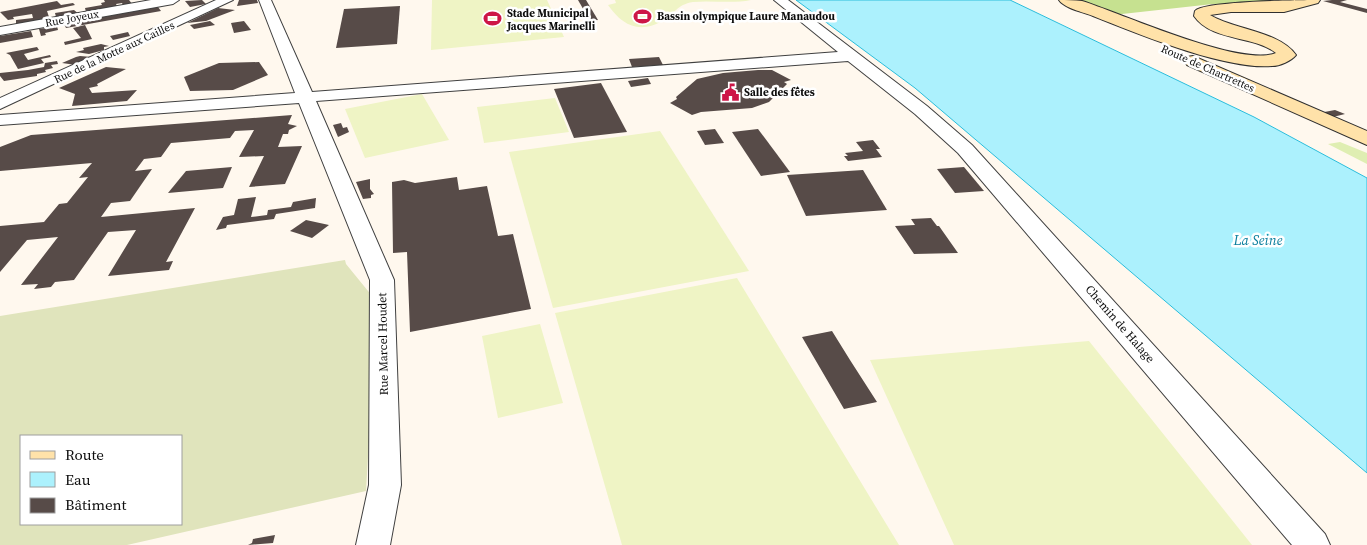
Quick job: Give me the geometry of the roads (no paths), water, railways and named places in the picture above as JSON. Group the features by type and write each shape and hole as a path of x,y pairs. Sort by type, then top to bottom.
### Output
{"street":[{"name":"Rue Joyeux","path":"0,31 173,0"},
{"name":"Rue de la Motte aux Cailles","path":"0,104 228,0"},
{"name":"Rue Marcel Houdet","path":"266,0 382,280 385,485 372,545"},
{"name":"Chemin de Halage","path":"780,0 921,110 965,149 1313,545"},
{"name":"Route de Chartrettes","path":"1049,0 1145,40 1367,139"},
{"path":"1066,0 1217,54 1264,61 1280,60 1287,55 1271,43 1211,23 1202,16 1203,11 1231,7 1284,7 1314,0"},
{"path":"0,120 851,56"}],"water":[{"name":"La Seine","path":"796,0 1010,0 1254,117 1367,178 1367,473 915,88"}],"place":[{"name":"Bassin olympique Laure Manaudou","path":"643,16"},
{"name":"Stade Municipal Jacques Marinelli","path":"493,19"},
{"name":"Salle des fêtes","path":"730,92"}]}
